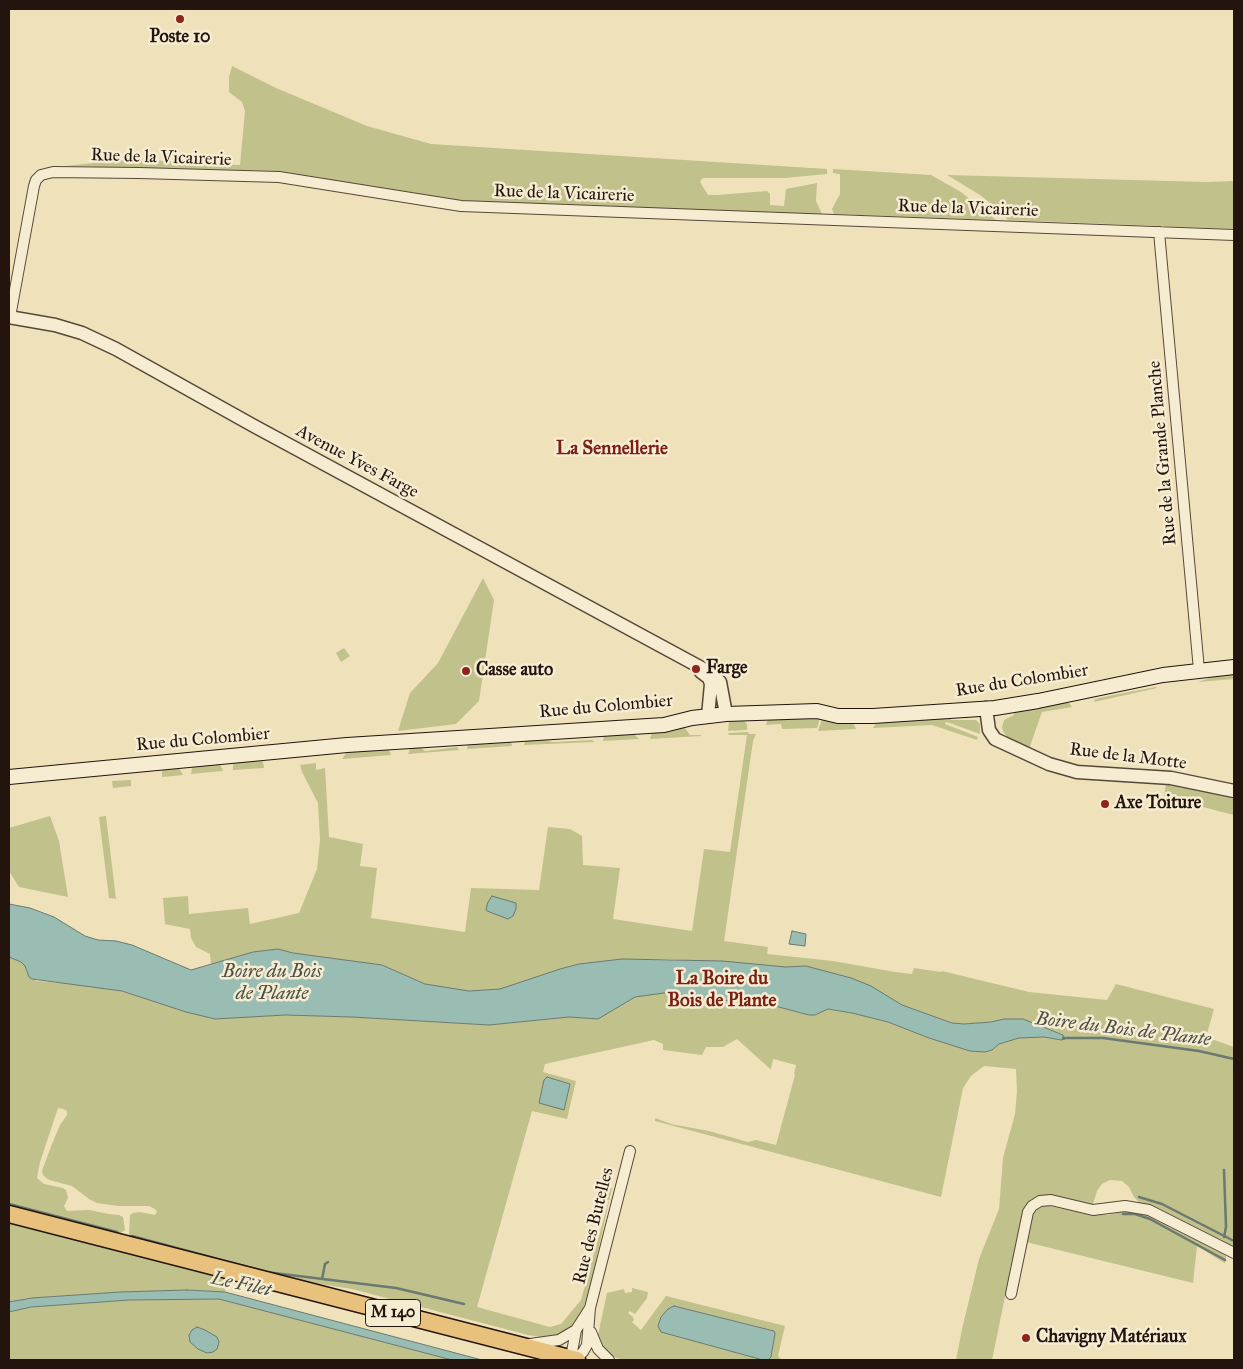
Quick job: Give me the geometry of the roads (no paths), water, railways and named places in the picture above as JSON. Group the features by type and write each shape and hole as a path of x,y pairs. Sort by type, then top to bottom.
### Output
{"main road":[{"name":"Rue du Colombier","path":"9,776 347,745 664,725 692,718 726,714 818,711 838,716 872,716 990,708 1038,701 1152,677 1234,667"},
{"name":"M 140","path":"9,1214 576,1360"}],"street":[{"name":"Rue de la Vicairerie","path":"10,317 34,186 36,180 41,175 53,172 279,178 461,206 1234,235"},
{"name":"Rue de la Grande Planche","path":"1159,232 1199,670"},
{"name":"Avenue Yves Farge","path":"10,317 55,325 82,333 116,349 717,677 720,682 726,714"},
{"name":"Avenue Yves Farge","path":"681,658 709,678 711,691 708,716"},
{"name":"Rue de la Motte","path":"990,708 991,735 995,739 1029,756 1071,770 1171,778 1234,791"},
{"name":"Rue des Butelles","path":"590,1308 576,1330 572,1352 576,1360 587,1344 590,1329 590,1308 630,1152"},
{"path":"1010,1294 1028,1212 1040,1200 1051,1200 1093,1210 1132,1206 1149,1210 1234,1253"},
{"name":"Rue des Butelles","path":"590,1329 598,1349 609,1360"},
{"path":"520,1345 552,1341 568,1336 576,1330"}],"water":[{"path":"492,896 516,903 513,916 508,919 487,911 488,902"},
{"name":"Boire du Bois de Plante","path":"9,904 30,908 54,917 85,936 132,945 191,970 253,952 278,949 293,953 382,965 425,984 469,991 500,989 579,964 622,959 722,961 786,967 806,966 851,978 871,986 902,1005 952,1023 964,1024 1004,1019 1023,1019 1063,1035 1065,1039 1044,1037 1019,1038 999,1044 992,1050 985,1052 970,1051 888,1022 852,1013 828,1009 815,1015 809,1015 775,1006 664,993 635,997 598,1019 569,1017 489,1025 285,1015 215,1019 186,1012 122,991 32,979 21,962 9,957"},
{"path":"792,931 806,934 805,946 789,944"},
{"path":"547,1077 570,1084 564,1110 539,1103 544,1080"},
{"path":"187,1290 225,1292 482,1360 452,1360 219,1299 129,1300 31,1307 9,1312 9,1302 32,1298"},
{"path":"674,1306 774,1331 771,1357 768,1360 763,1360 661,1332 658,1326 661,1317 668,1309"},
{"path":"197,1327 217,1337 219,1342 217,1349 207,1353 198,1349 190,1342 189,1335"}],"waterway":[{"name":"Boire du Bois de Plante","path":"1063,1038 1103,1038 1199,1051 1234,1059"},
{"path":"1224,1170 1226,1227 1224,1237"},
{"path":"1139,1197 1162,1204 1234,1241"},
{"path":"9,1204 117,1232"},
{"path":"1123,1214 1135,1214 1150,1219 1225,1260"},
{"name":"Le Filet","path":"132,1236 266,1272 396,1288 464,1304"},
{"path":"322,1279 325,1264 328,1262"}],"place":[{"name":"Poste 10","path":"180,19"},
{"name":"Farge","path":"696,669"},
{"name":"Casse auto","path":"466,671"},
{"name":"Axe Toiture","path":"1105,804"},
{"name":"Chavigny Matériaux","path":"1026,1338"}],"district":[{"name":"La Sennellerie","path":"612,449"},
{"name":"La Boire du Bois de Plante","path":"722,990"}]}
